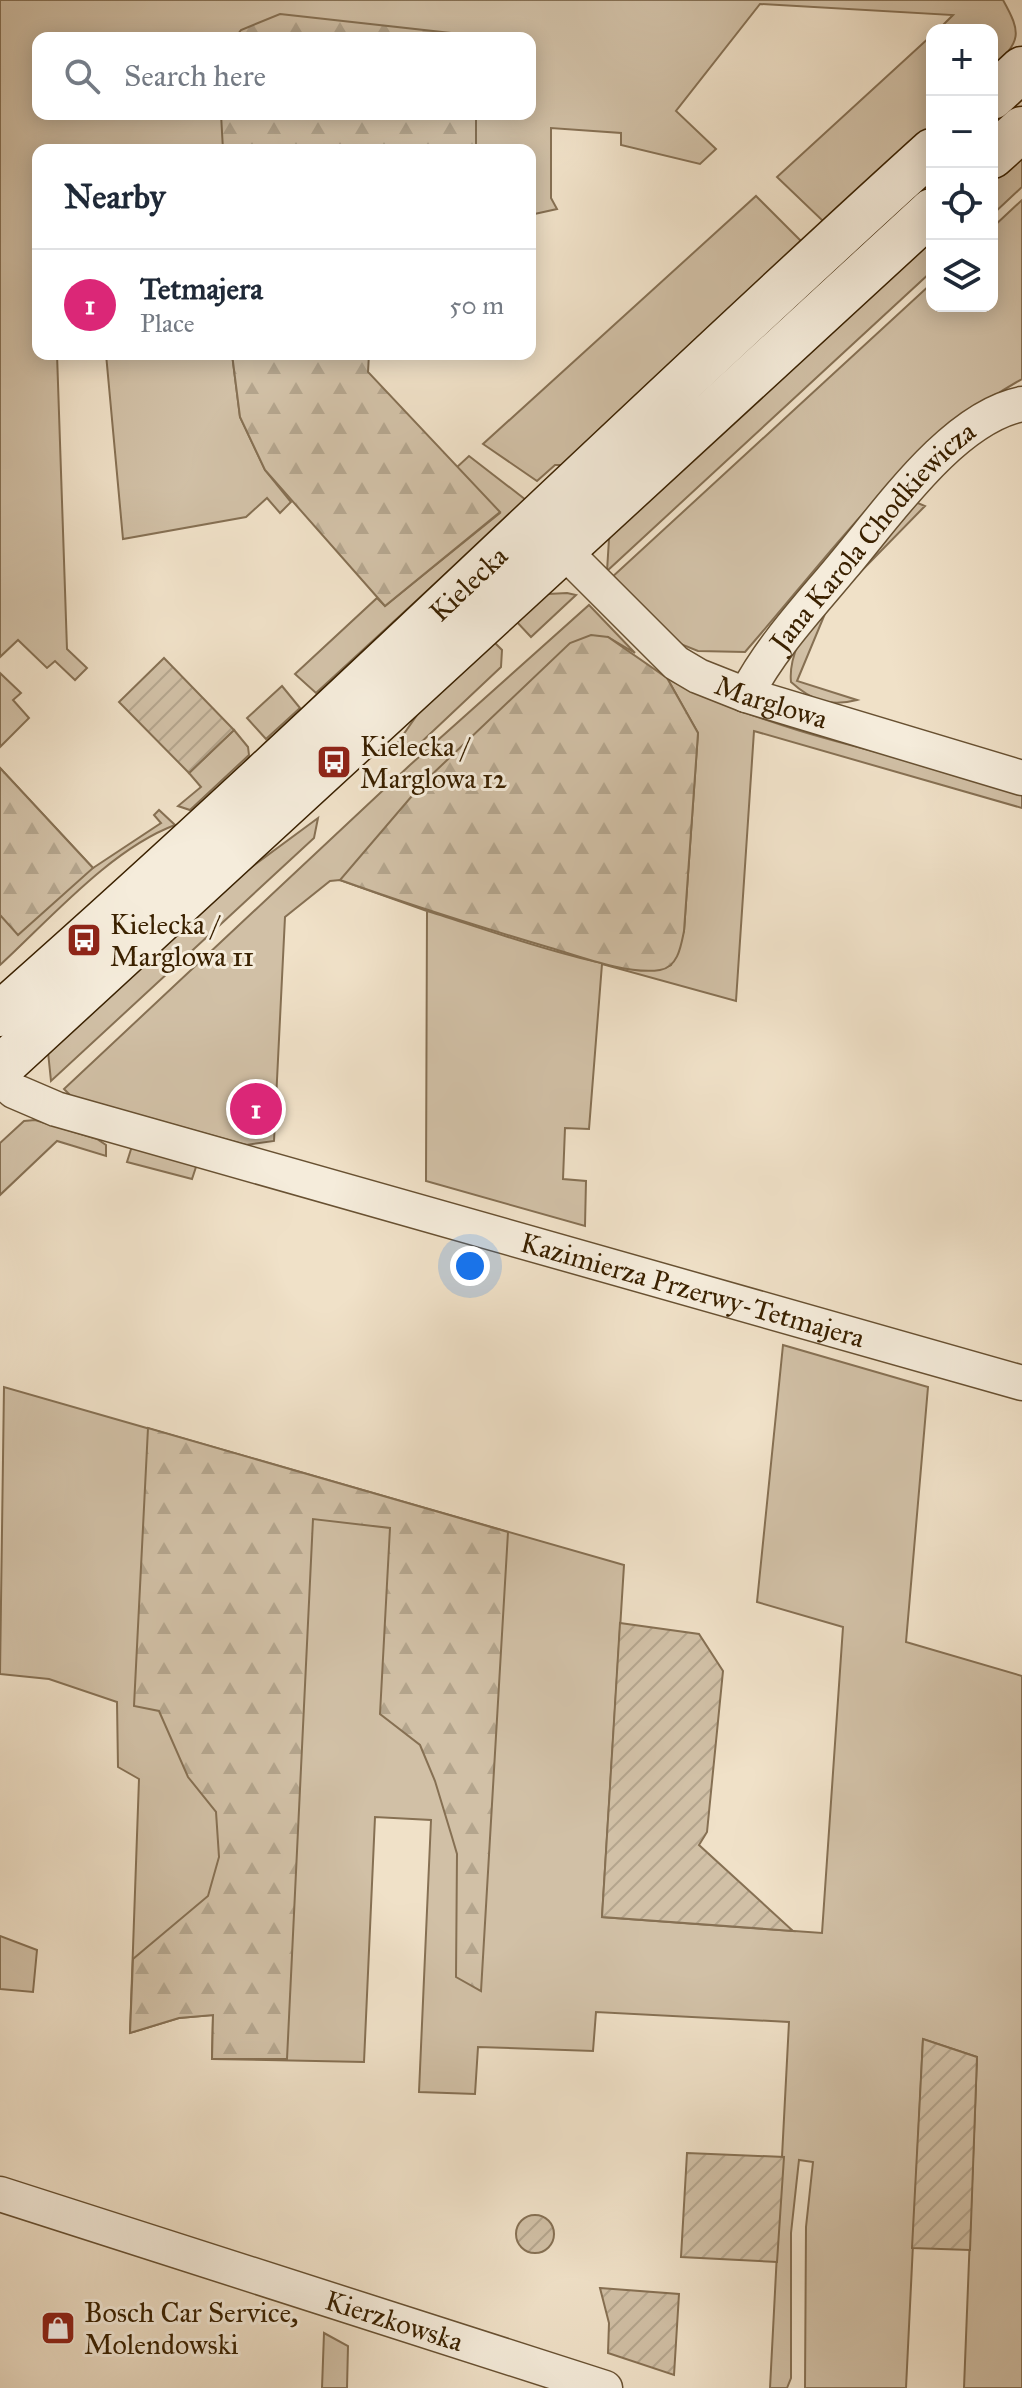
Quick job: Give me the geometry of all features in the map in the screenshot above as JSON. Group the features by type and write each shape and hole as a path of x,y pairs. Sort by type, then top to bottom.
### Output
{"main road":[{"path":"993,96 1022,69"},
{"path":"998,151 1022,129"},
{"name":"Kielecka","path":"0,1014 130,898 577,477 926,157"},
{"name":"Kielecka","path":"0,1068 926,217"}],"street":[{"name":"Jana Karola Chodkiewicza","path":"746,695 774,648 920,475 986,418 1022,404"},
{"path":"563,550 565,510 577,477"},
{"name":"Marglowa","path":"517,536 538,539 563,550 676,663 698,676 746,695 1022,778"},
{"name":"Kazimierza Przerwy-Tetmajera","path":"0,1079 14,1091 56,1109 1022,1383"},
{"name":"Kierzkowska","path":"0,2194 605,2388"}],"green space":[{"path":"0,0 1003,0 1016,29 1016,37 1009,51 998,62 998,24 944,24 953,15 760,4 676,111 716,149 700,164 621,145 621,133 551,128 551,198 557,209 536,214 536,144 32,144 32,360 57,360 67,649 87,668 75,680 55,661 47,668 18,640 0,657"},
{"path":"280,14 442,32 240,32"},
{"path":"926,40 926,132 826,224 777,177"},
{"path":"221,120 476,120 476,144 223,144"},
{"path":"1022,150 1022,187 998,209 998,172"},
{"path":"756,196 803,243 564,465 555,465 537,481 483,444"},
{"path":"1022,200 1022,379 981,405 907,468 840,540 745,652 698,651 673,641 610,579 926,289 926,312 998,312 998,222"},
{"path":"926,239 926,277 607,571 609,539 614,528"},
{"path":"107,360 233,360 240,417 265,470 291,502 280,513 267,498 246,517 123,539"},
{"path":"233,360 369,360 368,372 500,512 385,606 265,470 240,417"},
{"path":"469,456 526,500 316,693 295,674 377,598 385,606 500,513 456,468"},
{"path":"913,501 925,506 829,604 797,681 857,700 838,703 822,701 806,694 791,682 793,659 802,635 836,585"},
{"path":"548,594 576,595 531,637 514,619"},
{"path":"589,605 635,653 608,637 427,911 340,880 330,881 285,917 274,1141 246,1145 71,1096 64,1089 410,765"},
{"path":"591,635 608,637 667,678 698,733 684,931 678,955 671,965 648,971 605,964 445,916 340,880 423,783 570,643"},
{"path":"491,639 502,650 501,667 414,749 394,748 422,708"},
{"path":"164,658 234,730 189,773 119,702"},
{"path":"0,673 21,693 13,700 29,718 0,747"},
{"path":"667,678 749,714 793,729 1017,787 1022,793 1022,808 754,731 736,1001 602,964 589,1129 565,1128 563,1179 586,1181 585,1226 426,1181 427,911 589,960 651,969 671,965 684,931 698,733"},
{"path":"282,686 300,708 266,739 247,718"},
{"path":"234,730 248,747 249,755 190,810 178,806 201,787 189,773"},
{"path":"0,768 93,868 161,823 154,815 159,810 175,825 151,836 105,868 0,965"},
{"path":"0,768 93,868 18,935 0,915"},
{"path":"318,818 314,838 51,1081 48,1052 207,900"},
{"path":"35,1120 97,1139 106,1145 106,1156 57,1141 0,1195 0,1143 24,1121"},
{"path":"132,1146 197,1164 192,1179 127,1162"},
{"path":"783,1345 928,1387 906,1642 1022,1676 1022,2388 964,2388 977,2057 923,2039 906,2388 805,2388 806,2227 813,2162 799,2160 791,2233 791,2378 787,2388 770,2388 789,2022 596,2012 593,2051 478,2047 475,2094 419,2092 431,1820 375,1817 364,2062 212,2059 213,2015 179,2018 130,2033 139,1779 118,1767 117,1702 49,1679 0,1674 4,1387 624,1565 602,1917 822,1933 843,1627 757,1602"},
{"path":"148,1428 508,1532 481,1991 456,1977 457,1854 435,1781 420,1745 380,1714 390,1528 313,1519 287,2059 212,2059 213,2015 179,2018 130,2033 133,1959 208,1896 219,1857 216,1812 188,1777 159,1711 134,1706"},
{"path":"620,1623 699,1634 723,1671 707,1832 699,1845 793,1931 602,1917"},
{"path":"0,1936 37,1950 33,1992 0,1989"},
{"path":"923,2039 977,2057 970,2250 912,2248"},
{"path":"687,2153 784,2157 777,2262 681,2257"},
{"path":"535,2215 549,2220 554,2234 549,2248 535,2253 521,2248 516,2234 521,2220"},
{"path":"600,2288 679,2294 674,2375 608,2353 609,2323"},
{"path":"324,2333 348,2346 347,2388 322,2388"}],"place":[{"name":"Kielecka / Marglowa 12","path":"334,762"},
{"name":"Kielecka / Marglowa 11","path":"84,940"},
{"name":"Tetmajera","path":"256,1109"},
{"name":"Bosch Car Service, Molendowski","path":"58,2328"}]}
